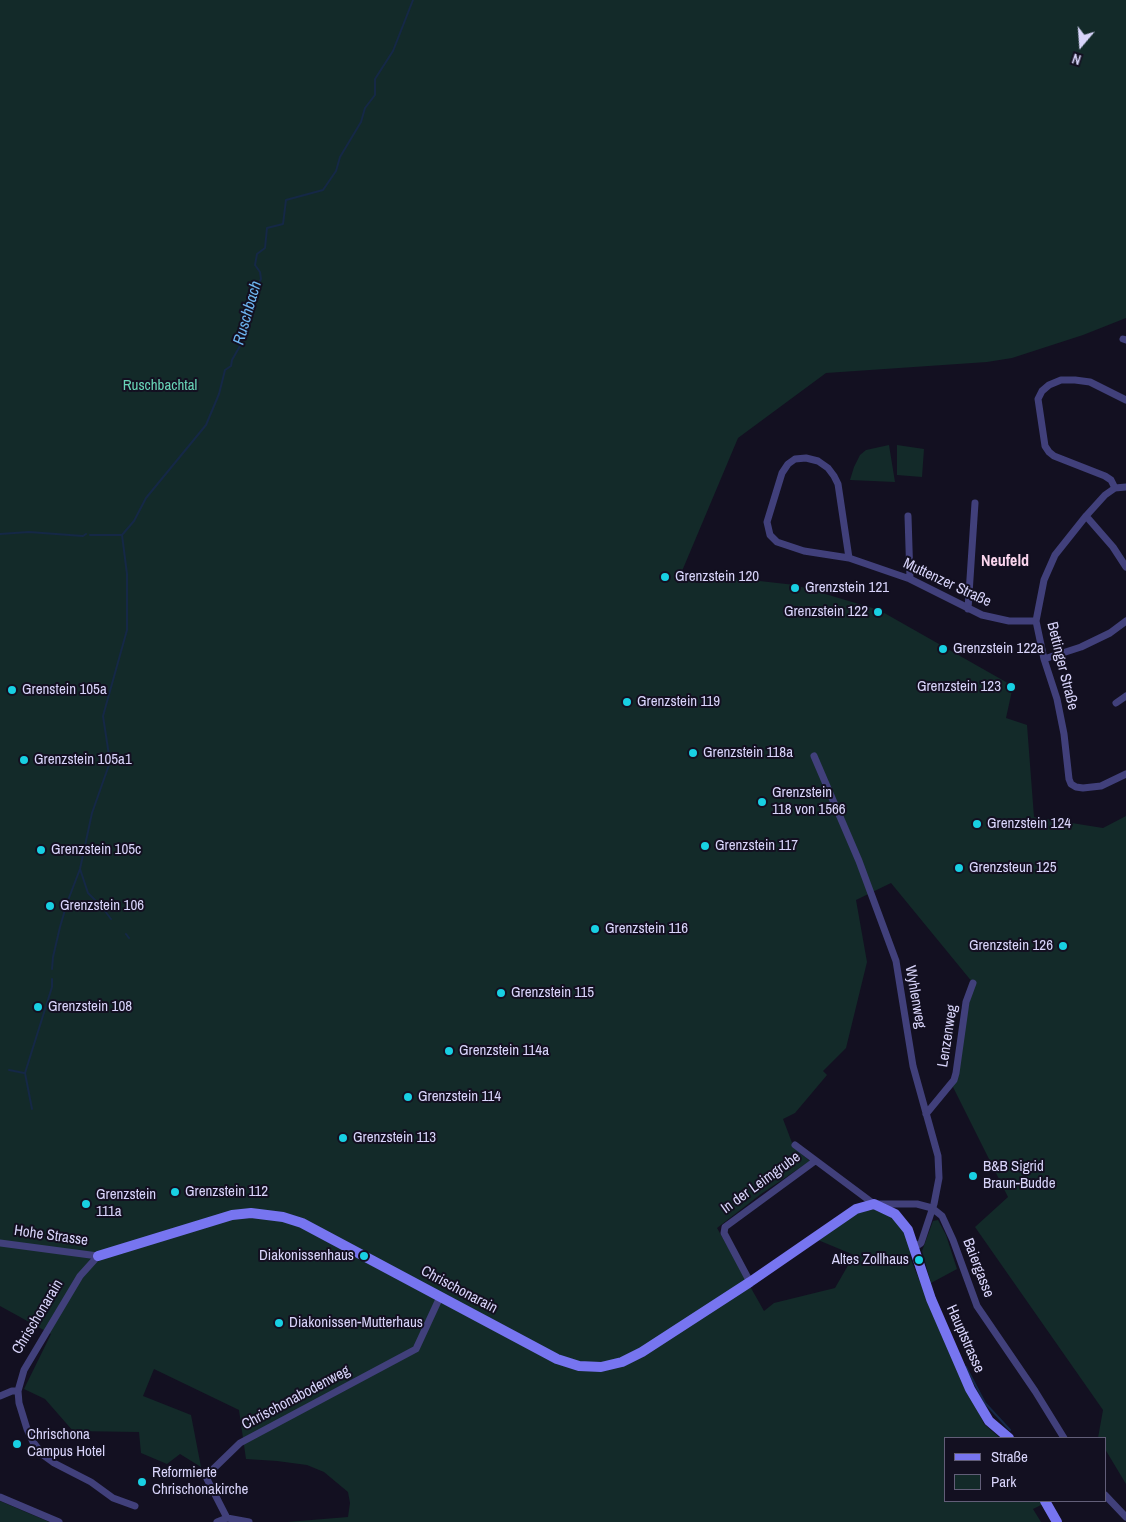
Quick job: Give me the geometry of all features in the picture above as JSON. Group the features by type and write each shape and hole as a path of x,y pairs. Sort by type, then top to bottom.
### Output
{"street":[{"path":"1126,400 1090,382 1075,380 1061,380 1049,385 1042,391 1038,400 1045,446 1049,452 1054,456 1105,476 1112,480 1115,488 1126,487"},
{"name":"Muttenzer Straße","path":"849,558 838,484 834,476 828,468 818,461 806,458 795,459 788,464 782,473 767,522 770,535 777,542 804,550 849,558 910,579 968,609 994,619 1036,621"},
{"name":"Bettinger Straße","path":"1115,488 1105,495 1086,516 1065,541 1049,566 1044,580 1036,621 1044,659 1057,699 1064,734 1069,779 1076,787 1083,788 1101,786 1126,774"},
{"path":"968,609 975,503"},
{"path":"908,516 910,579"},
{"path":"1086,516 1113,547 1126,567"},
{"path":"1044,659 1081,647 1110,633 1126,622"},
{"path":"1116,703 1126,696"},
{"name":"Wyhlenweg","path":"814,756 859,861 896,961 913,1066 939,1165 939,1178 922,1244 914,1244"},
{"name":"Lenzenweg","path":"926,1114 954,1080 966,1002 973,983"},
{"path":"794,1145 874,1204 895,1214 908,1230 914,1244"},
{"name":"In der Leimgrube","path":"750,1282 726,1236 725,1227 815,1161"},
{"path":"874,1204 917,1204 932,1208"},
{"name":"Chrischonarain","path":"135,1506 113,1498 91,1482 54,1463 43,1455 27,1430 18,1403 18,1391 24,1370 80,1276 98,1256 232,1215 270,1214 302,1223 557,1359 579,1366 601,1367 622,1362 642,1352 750,1282 856,1209 874,1204"},
{"name":"Baiergasse","path":"932,1208 942,1216 953,1240 977,1306 1035,1391 1063,1437"},
{"name":"Hohe Strasse","path":"0,1243 98,1256"},
{"name":"Hauptstrasse","path":"914,1244 931,1299 970,1388 989,1421 1008,1437"},
{"name":"Chrischonabodenweg","path":"227,1518 207,1479 208,1475 240,1443 416,1349 440,1297"},
{"path":"0,1396 12,1391 18,1391"},
{"path":"1106,1496 1126,1517"},
{"path":"0,1497 59,1522"},
{"path":"1046,1502 1057,1522"},
{"path":"217,1522 227,1518 249,1522"}],"green space":[{"name":"Ruschbachtal","path":"0,0 1126,0 1126,318 1083,335 1012,358 987,362 826,373 738,438 677,583 715,576 795,585 879,610 1013,686 1006,718 1027,725 1034,817 1103,828 1126,816 1126,1484 1106,1451 1106,1437 1098,1437 1103,1410 975,1227 1008,1197 953,1087 973,983 891,883 856,900 867,962 846,1048 823,1071 827,1075 795,1113 783,1119 794,1148 810,1161 761,1194 717,1228 764,1311 774,1303 835,1288 854,1255 818,1240 859,1212 876,1209 893,1218 905,1232 913,1254 909,1255 935,1318 984,1424 999,1437 944,1437 944,1502 1042,1502 1043,1504 1033,1509 1041,1522 287,1522 348,1517 350,1503 348,1492 324,1472 307,1465 246,1459 239,1410 154,1369 143,1396 191,1415 201,1467 180,1454 167,1464 141,1453 139,1432 73,1431 45,1399 24,1389 51,1334 0,1306"},
{"path":"889,445 895,482 850,480 860,455 866,450"},
{"path":"897,445 924,449 922,477 897,475"},
{"path":"938,1220 946,1235 957,1269 931,1283 922,1251 933,1221"},
{"path":"0,1501 47,1521 49,1522 0,1522"}],"waterway":[{"name":"Ruschbach","path":"90,535 122,535 134,521 146,498 206,425 219,394 225,370 231,366 232,360 240,346 253,294 261,279 260,272 255,265 257,254 265,248 267,228 283,224 286,200 323,190 336,171 340,157 361,122 365,108 375,95 375,79 393,51 413,0"},
{"name":"Ruschbach","path":"0,534 29,532 83,536 86,534"},
{"path":"52,969 60,927 80,869 92,813 110,762 103,716 127,630 127,574 122,535"},
{"path":"80,869 88,893 111,919"},
{"path":"126,934 129,938"},
{"path":"32,1109 25,1073 52,987 52,979"},
{"path":"9,1070 24,1073"},
{"path":"966,1367 985,1403 1010,1430"}],"place":[{"name":"Grenzstein 120","path":"665,577"},
{"name":"Grenzstein 121","path":"795,588"},
{"name":"Grenzstein 122","path":"878,612"},
{"name":"Grenzstein 122a","path":"943,649"},
{"name":"Grenzstein 123","path":"1011,687"},
{"name":"Grenstein 105a","path":"12,690"},
{"name":"Grenzstein 119","path":"627,702"},
{"name":"Grenzstein 118a","path":"693,753"},
{"name":"Grenzstein 105a1","path":"24,760"},
{"name":"Grenzstein 118 von 1566","path":"762,802"},
{"name":"Grenzstein 124","path":"977,824"},
{"name":"Grenzstein 117","path":"705,846"},
{"name":"Grenzstein 105c","path":"41,850"},
{"name":"Grenzsteun 125","path":"959,868"},
{"name":"Grenzstein 106","path":"50,906"},
{"name":"Grenzstein 116","path":"595,929"},
{"name":"Grenzstein 126","path":"1063,946"},
{"name":"Grenzstein 115","path":"501,993"},
{"name":"Grenzstein 108","path":"38,1007"},
{"name":"Grenzstein 114a","path":"449,1051"},
{"name":"Grenzstein 114","path":"408,1097"},
{"name":"Grenzstein 113","path":"343,1138"},
{"name":"B&B Sigrid Braun-Budde","path":"973,1176"},
{"name":"Grenzstein 112","path":"175,1192"},
{"name":"Grenzstein 111a","path":"86,1204"},
{"name":"Diakonissenhaus","path":"364,1256"},
{"name":"Altes Zollhaus","path":"919,1260"},
{"name":"Diakonissen-Mutterhaus","path":"279,1323"},
{"name":"Chrischona Campus Hotel","path":"17,1444"},
{"name":"Reformierte Chrischonakirche","path":"142,1482"}],"district":[{"name":"Neufeld","path":"1005,562"}]}
